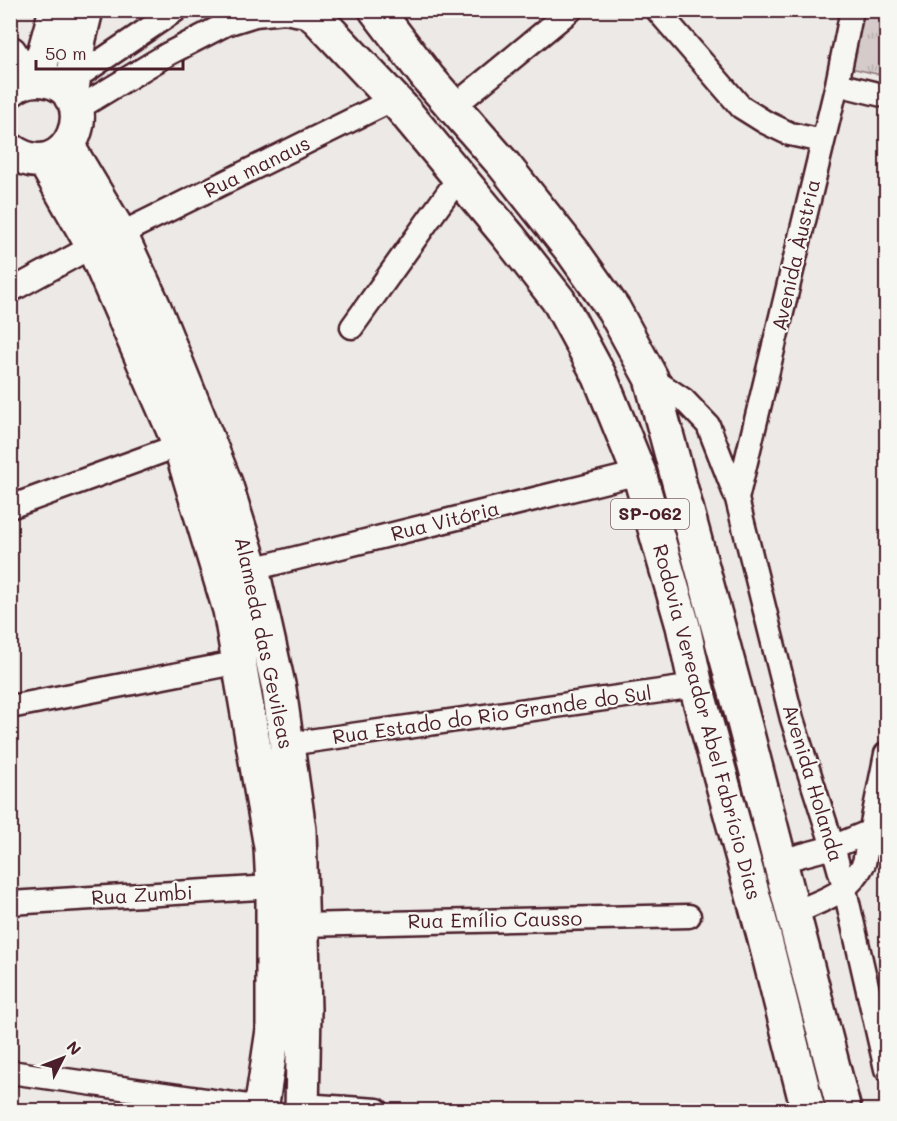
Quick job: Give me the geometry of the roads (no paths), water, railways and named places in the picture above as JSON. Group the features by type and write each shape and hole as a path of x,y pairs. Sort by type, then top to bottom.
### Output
{"main road":[{"path":"56,10 21,76 56,84 74,95"},
{"name":"Alameda das Gevileas","path":"87,10 79,39 74,95 78,122 75,136 31,155 106,240 153,306 225,483 252,569 279,689 299,830 304,1010 302,1108"},
{"name":"Rodovia Vereador Abel Fabrício Dias","path":"376,10 573,252 614,310 651,378 794,913 844,1110"},
{"name":"Rodovia Vereador Abel Fabrício Dias","path":"312,14 394,99 460,176 559,301 600,377 639,472 683,627 696,686 764,936 808,1110"},
{"name":"Alameda das Gevileas","path":"106,240 180,445 219,567 240,662 271,847 273,887 273,1029 261,1109"}],"street":[{"path":"74,95 176,10"},
{"path":"453,107 571,10"},
{"path":"657,10 741,107 790,134 823,141"},
{"name":"Avenida Àustria","path":"737,499 837,84 852,10"},
{"path":"74,95 168,54 226,24 255,15 284,12 312,14"},
{"path":"837,84 886,96"},
{"name":"Rua manaus","path":"10,291 106,240 394,99"},
{"path":"352,327 460,176"},
{"name":"Avenida Holanda","path":"651,378 684,400 708,425 737,499 792,719 833,847 879,1012 886,1069"},
{"path":"10,507 180,445"},
{"name":"Rua Vitória","path":"252,569 639,472"},
{"path":"10,706 240,662"},
{"name":"Rua Estado do Rio Grande do Sul","path":"288,744 696,686"},
{"path":"794,913 845,890 857,877 864,863 886,754"},
{"path":"780,861 833,847 871,831"},
{"name":"Rua Zumbi","path":"10,903 273,887"},
{"name":"Rua Emílio Causso","path":"301,925 689,916"},
{"path":"10,1072 261,1109"},
{"path":"302,1108 377,1110"}]}
